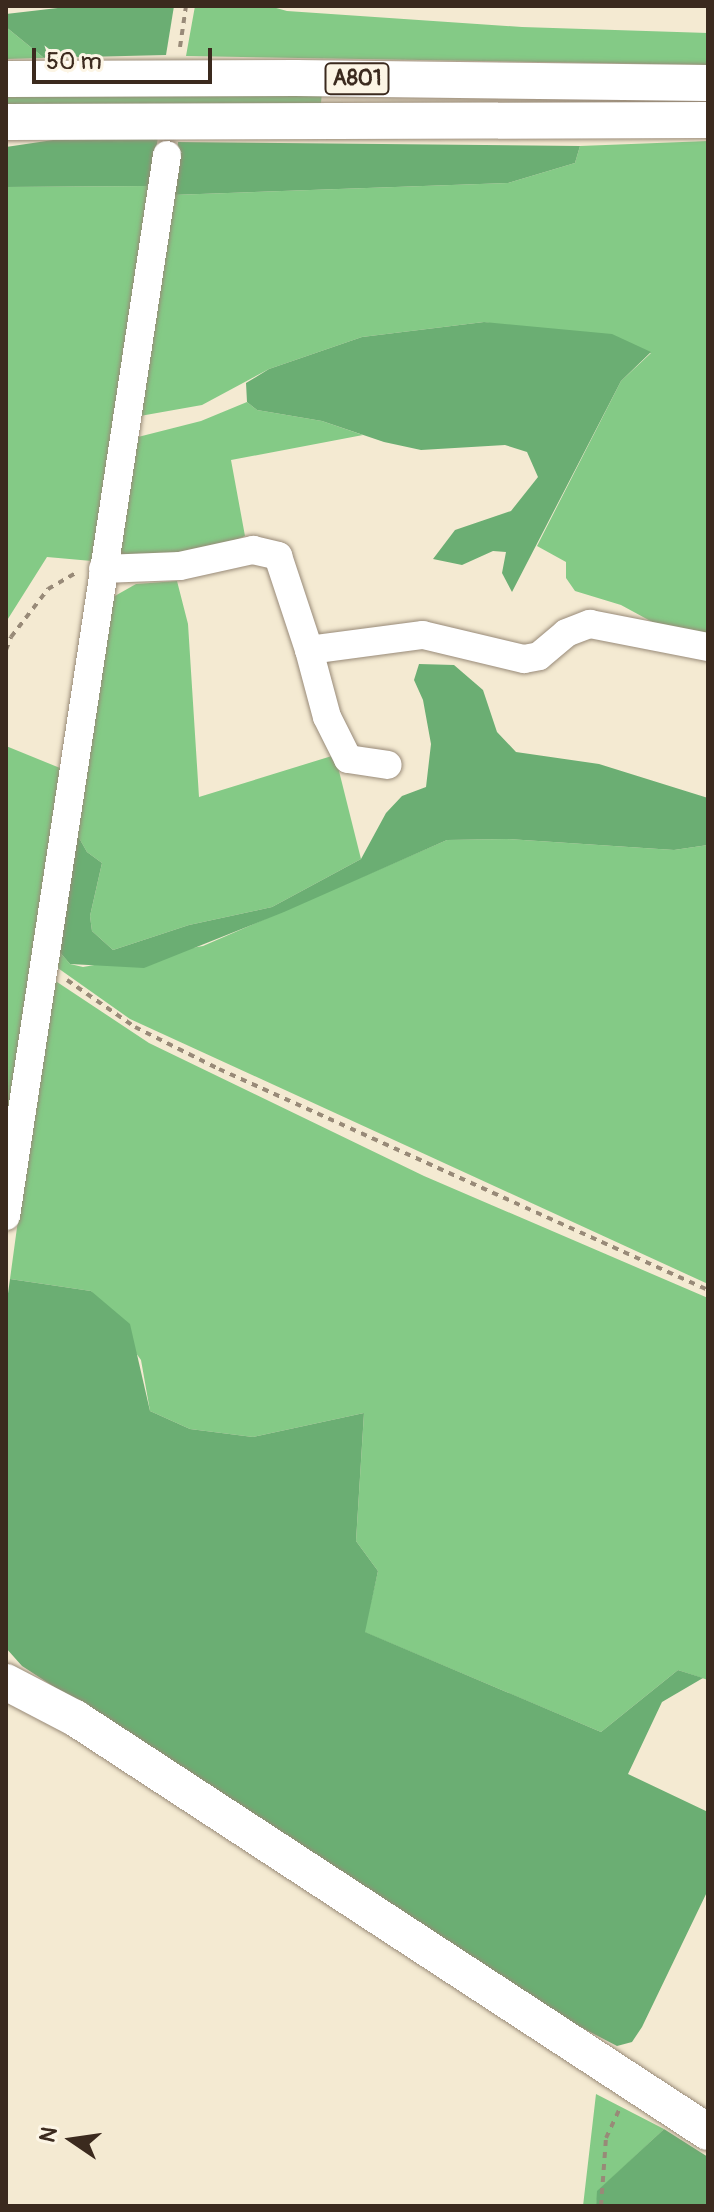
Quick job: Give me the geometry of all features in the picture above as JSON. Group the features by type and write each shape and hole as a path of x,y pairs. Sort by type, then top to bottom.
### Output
{"main road":[{"name":"A801","path":"6,79 296,78 708,83"},
{"name":"A801","path":"6,122 708,120"},
{"path":"6,1682 75,1718 708,2132"}],"lane":[{"path":"6,1216 167,155"},
{"path":"103,569 180,566 253,550 278,556 327,717 348,759 388,765"},
{"path":"309,650 423,635 524,659 539,656 566,633 590,624 708,647"}],"path":[{"path":"180,47 186,6"},
{"path":"6,650 11,637 48,589 79,571 103,569"},
{"path":"43,970 64,978 135,1027 219,1069 708,1290"},
{"path":"601,2206 606,2138 630,2083"}],"green space":[{"path":"75,6 174,6 166,55 44,58 6,27 6,14"},
{"path":"195,6 269,6 287,11 522,27 708,33 708,65 186,56"},
{"path":"6,27 44,58 6,59"},
{"path":"322,92 321,103 6,108 6,94"},
{"path":"158,137 151,186 6,187 6,147 53,140"},
{"path":"708,141 708,636 667,630 621,605 575,591 566,578 566,562 537,546 621,381 651,353 484,322 362,337 269,369 202,405 140,416 172,195 508,183 575,163 580,146"},
{"path":"178,142 580,146 575,163 508,183 172,195"},
{"path":"151,186 92,561 47,557 6,622 6,187"},
{"path":"484,322 612,334 651,352 621,381 512,592 502,573 506,552 493,551 462,565 433,559 455,530 511,511 538,477 527,452 505,445 421,450 384,442 322,421 257,410 247,402 246,383 269,369 362,337"},
{"path":"247,402 257,410 322,421 363,435 231,460 245,536 222,546 158,559 115,560 138,437 201,421"},
{"path":"177,581 188,624 199,797 335,755 361,859 272,907 189,925 113,950 92,931 90,916 102,863 87,852 74,829 106,601 136,584"},
{"path":"419,664 454,665 483,690 497,732 516,752 599,764 708,798 708,845 674,850 507,839 447,840 284,912 144,968 70,964 57,949 74,829 87,852 102,863 90,916 92,931 113,950 189,925 272,907 361,859 386,813 402,796 426,787 431,744 423,700 414,680"},
{"path":"6,746 60,768 6,1127"},
{"path":"507,839 674,850 708,845 708,1284 130,1019 55,966 57,949 70,964 83,967 203,946 447,840"},
{"path":"51,978 149,1043 424,1176 708,1298 708,1680 678,1670 601,1732 364,1632 378,1571 356,1541 364,1413 253,1437 190,1429 150,1411 141,1360 91,1291 10,1279"},
{"path":"10,1279 91,1291 130,1324 150,1411 190,1429 253,1437 364,1413 356,1541 378,1571 365,1632 601,1732 678,1670 703,1678 662,1702 628,1774 708,1812 708,1890 632,2042 617,2046 567,2020 22,1666 6,1648 6,1308"},
{"path":"596,2094 664,2129 598,2191 596,2206 583,2206"},
{"path":"664,2129 708,2157 708,2206 596,2206 597,2191"}]}
